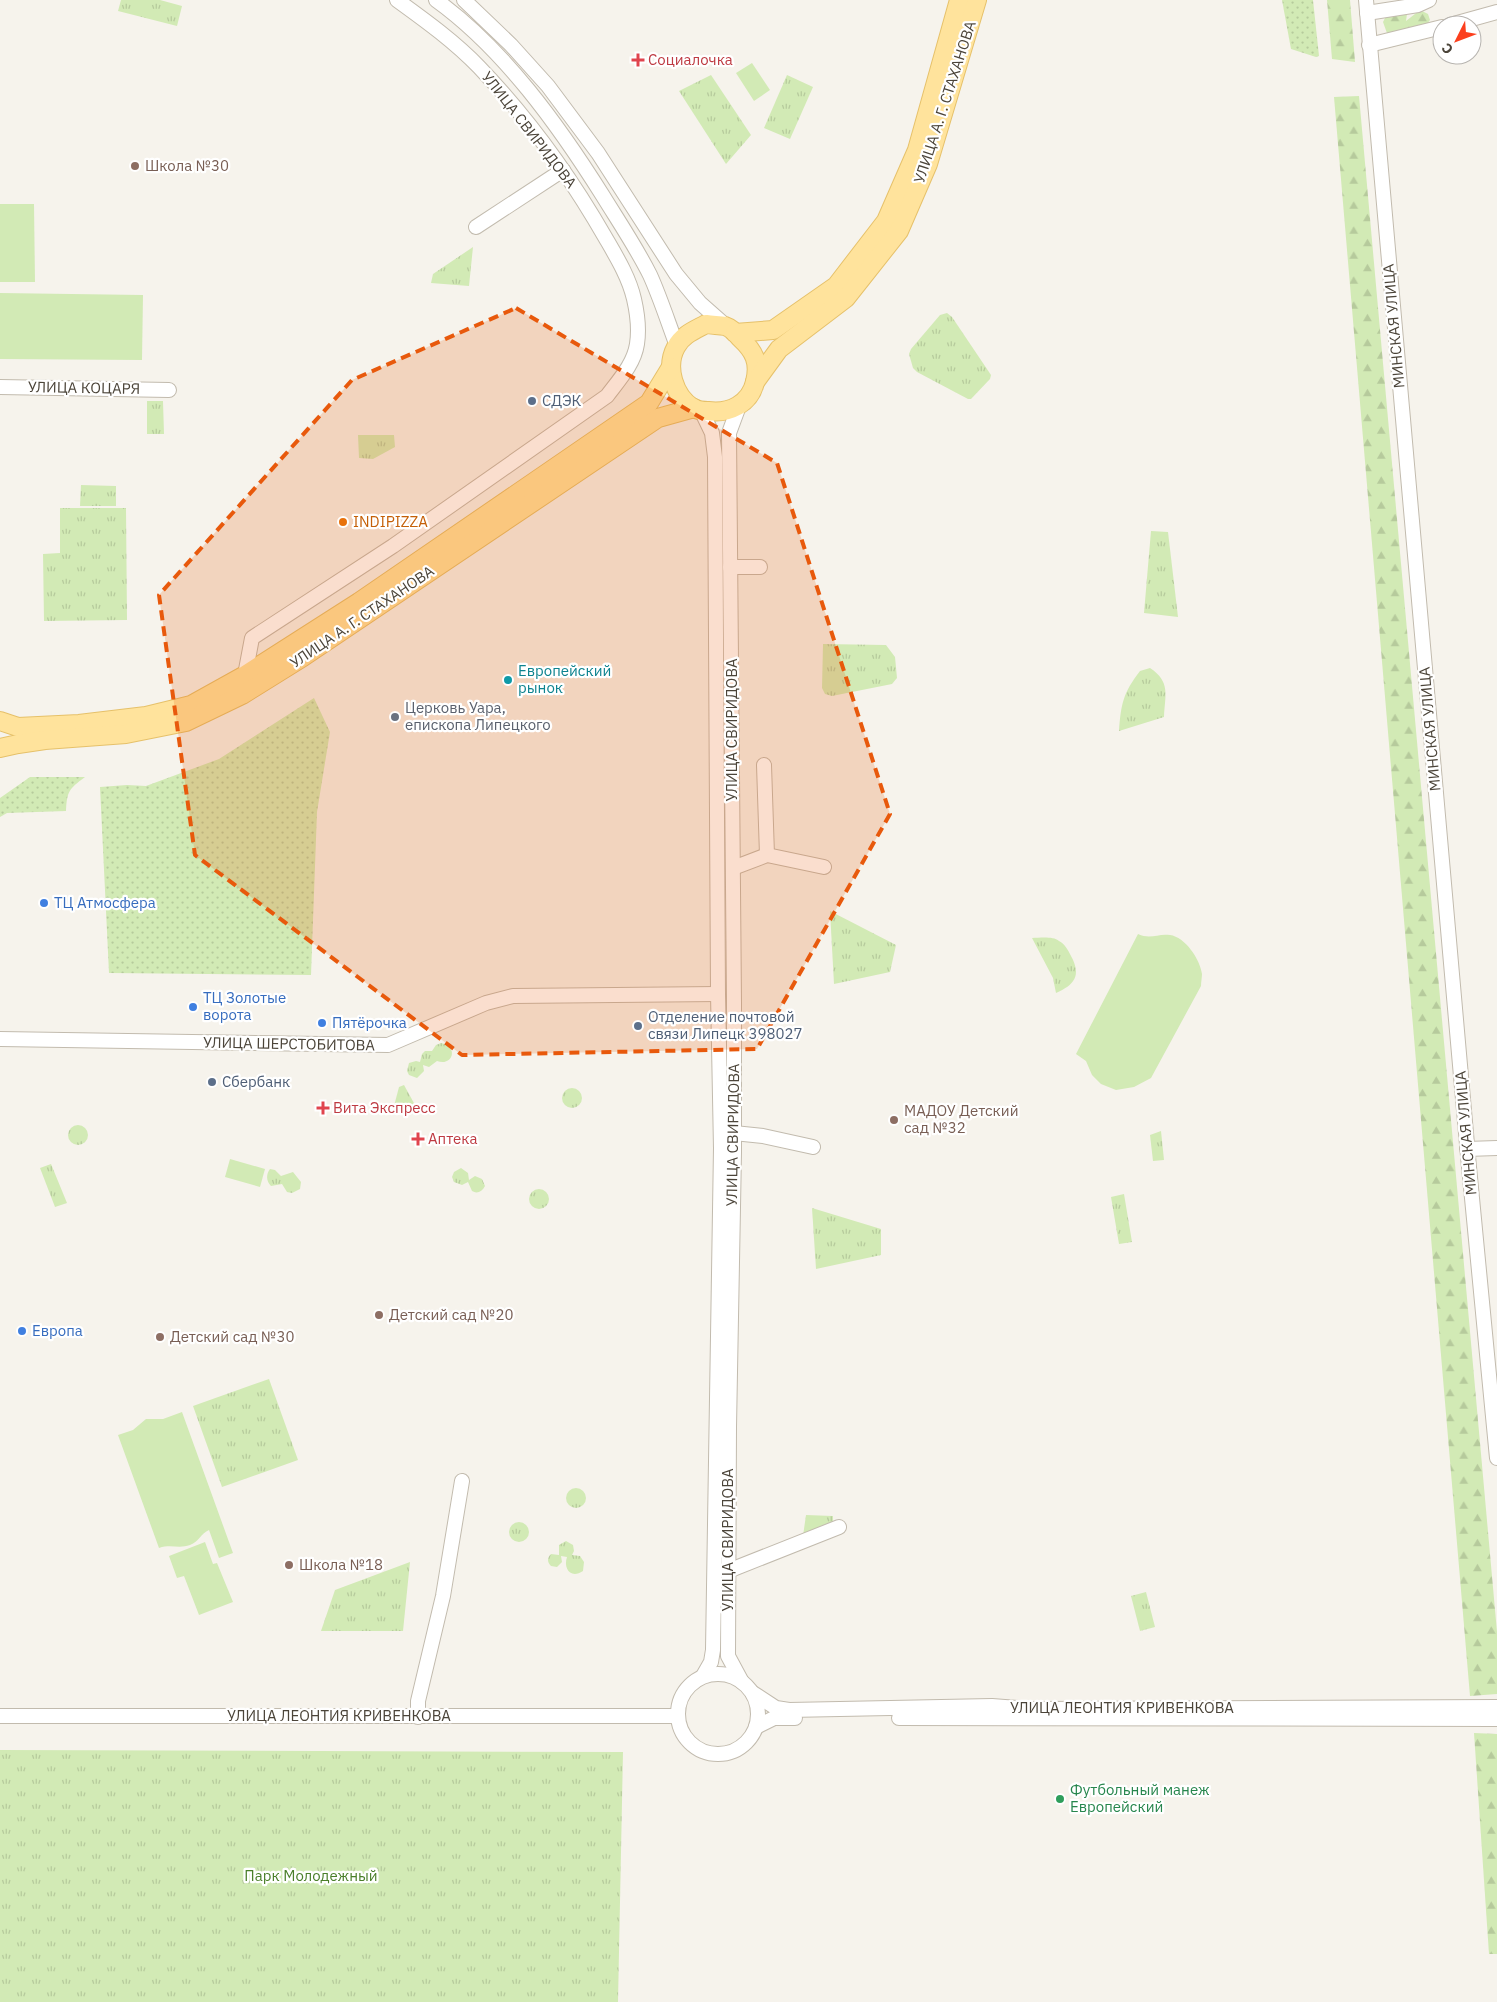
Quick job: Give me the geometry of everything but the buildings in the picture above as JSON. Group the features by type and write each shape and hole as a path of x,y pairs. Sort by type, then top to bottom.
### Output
{"main road":[{"name":"УЛИЦА А. Г. СТАХАНОВА","path":"731,330 772,330 836,286 886,221 916,150 959,0"},
{"name":"УЛИЦА А. Г. СТАХАНОВА","path":"755,382 780,349 846,298 899,231 928,164 977,0"},
{"path":"706,324 731,330 752,349 757,364 755,382 750,395 739,406 720,413 697,409 680,395 674,384 671,367 676,346 689,332 706,324"},
{"name":"УЛИЦА А. Г. СТАХАНОВА","path":"0,721 18,727 79,724 146,716 191,705 245,675 359,602 649,403 671,367"},
{"name":"УЛИЦА А. Г. СТАХАНОВА","path":"0,748 45,740 126,734 186,722 200,716 242,695 302,657 658,418 697,409"}],"street":[{"name":"УЛИЦА СВИРИДОВА","path":"252,638 393,546 607,396 628,369 637,344 634,298 617,259 563,170 531,127 479,66 434,26 398,0"},
{"name":"УЛИЦА СВИРИДОВА","path":"436,0 475,34 507,66 556,124 626,232 650,276 676,346"},
{"path":"464,0 490,24 548,86 598,152 676,274 700,303 731,330"},
{"path":"1366,7 1418,5 1429,0"},
{"name":"МИНСКАЯ УЛИЦА","path":"1366,7 1497,1458"},
{"path":"1482,16 1497,12"},
{"path":"1369,45 1432,29"},
{"path":"476,227 563,170"},
{"name":"УЛИЦА КОЦАРЯ","path":"0,387 169,390"},
{"name":"УЛИЦА СВИРИДОВА","path":"739,406 729,433 734,1133 728,1656 742,1682"},
{"name":"УЛИЦА СВИРИДОВА","path":"697,409 712,433 715,457 718,994 721,1148 713,1650 711,1662 703,1676"},
{"path":"730,567 760,568"},
{"path":"252,638 265,662"},
{"path":"245,675 252,638"},
{"path":"764,765 768,856"},
{"path":"733,868 768,856 824,867"},
{"name":"УЛИЦА ШЕРСТОБИТОВА","path":"0,1039 388,1045 486,1003 513,996 718,994"},
{"path":"734,1133 763,1136 813,1147"},
{"path":"1468,1149 1497,1148"},
{"path":"418,1717 418,1701 443,1596 462,1481"},
{"path":"728,1571 839,1527"},
{"path":"726,1675 742,1682 753,1693 759,1716 756,1727 749,1739 736,1750 722,1754 706,1752 690,1743 681,1729 678,1716 683,1694 694,1682 703,1676 726,1675"},
{"name":"УЛИЦА ЛЕОНТИЯ КРИВЕНКОВА","path":"753,1693 776,1708 789,1710 992,1706 1033,1710 1497,1707"},
{"name":"УЛИЦА ЛЕОНТИЯ КРИВЕНКОВА","path":"0,1716 678,1716"},
{"name":"УЛИЦА ЛЕОНТИЯ КРИВЕНКОВА","path":"756,1727 766,1720 784,1718 1497,1719"}],"highlighted area":[{"path":"516,308 777,463 890,814 757,1049 462,1055 195,855 159,595 352,380"}],"green space":[{"path":"121,0 160,0 182,6 177,26 118,11"},
{"path":"1282,0 1313,0 1319,56 1316,57 1291,49"},
{"path":"1327,0 1350,0 1355,62 1332,59"},
{"path":"1420,10 1428,14 1430,20 1427,24 1388,36 1383,22 1386,16 1404,13 1407,14 1406,21"},
{"path":"752,63 770,90 754,101 736,73"},
{"path":"711,75 751,135 726,164 679,91"},
{"path":"787,75 813,87 790,139 764,128"},
{"path":"1359,96 1497,1632 1497,1694 1470,1696 1334,97"},
{"path":"0,204 34,204 35,282 0,282"},
{"path":"473,247 469,286 431,283 433,274"},
{"path":"0,293 143,295 142,360 0,359"},
{"path":"947,313 952,317 991,375 990,379 971,399 917,372 913,368 909,354 911,349 940,315"},
{"path":"147,401 163,401 164,434 147,434"},
{"path":"358,435 394,435 395,447 373,459 359,458"},
{"path":"81,485 116,486 116,506 80,506"},
{"path":"60,508 126,508 127,620 44,621 43,554 60,553"},
{"path":"1151,531 1168,532 1178,617 1144,613"},
{"path":"823,644 886,645 895,657 897,678 892,684 832,696 825,694 822,688"},
{"path":"1150,668 1157,673 1164,684 1166,696 1164,717 1119,731 1122,706 1126,693 1140,671"},
{"path":"314,698 330,732 317,812 311,975 109,973 100,787 146,786 219,759"},
{"path":"30,777 85,777 70,791 66,811 7,813 0,817 0,798"},
{"path":"830,911 896,945 890,972 834,984"},
{"path":"1138,934 1143,936 1170,935 1186,944 1201,968 1201,986 1151,1078 1134,1087 1116,1090 1101,1084 1092,1075 1086,1061 1076,1054"},
{"path":"1032,938 1053,938 1066,947 1076,969 1072,983 1067,987 1056,993 1053,978"},
{"path":"441,1043 450,1048 452,1055 450,1059 443,1062 437,1061 429,1067 423,1065 424,1071 417,1078 409,1075 407,1071 409,1063 420,1062 425,1051 432,1051 436,1045"},
{"path":"404,1085 420,1114 394,1106 399,1087"},
{"path":"572,1088 579,1091 582,1098 579,1105 572,1108 565,1105 562,1098 565,1091"},
{"path":"78,1125 85,1128 88,1135 85,1142 78,1145 71,1142 68,1135 71,1128"},
{"path":"1161,1131 1164,1160 1153,1161 1150,1135"},
{"path":"230,1159 265,1169 260,1187 225,1177"},
{"path":"51,1164 67,1203 55,1207 40,1168"},
{"path":"461,1168 468,1173 469,1180 475,1176 482,1179 485,1186 481,1191 472,1191 468,1182 462,1185 454,1182 452,1177 454,1172"},
{"path":"270,1169 275,1170 281,1176 293,1172 301,1182 300,1189 292,1193 287,1192 282,1184 271,1186 267,1178"},
{"path":"539,1189 546,1192 549,1199 546,1206 539,1209 532,1206 529,1199 532,1192"},
{"path":"1124,1194 1132,1242 1119,1244 1111,1197"},
{"path":"812,1208 881,1229 881,1255 816,1269"},
{"path":"269,1379 298,1460 222,1487 193,1406"},
{"path":"182,1412 233,1553 219,1558 209,1530 190,1545 159,1548 118,1435 133,1430 146,1419 163,1419"},
{"path":"576,1488 583,1491 586,1498 583,1505 576,1508 569,1505 566,1498 569,1491"},
{"path":"806,1515 833,1516 833,1524 803,1536"},
{"path":"519,1522 526,1525 529,1532 526,1539 519,1542 512,1539 509,1532 512,1525"},
{"path":"566,1541 573,1545 574,1551 572,1555 580,1556 584,1562 583,1571 579,1573 569,1572 566,1565 567,1557 561,1556 562,1562 557,1567 551,1566 549,1563 548,1558 551,1554 559,1555 559,1545"},
{"path":"205,1542 213,1564 217,1563 233,1602 199,1615 184,1576 177,1578 169,1556"},
{"path":"410,1562 403,1631 321,1631 335,1590"},
{"path":"1146,1592 1155,1627 1140,1631 1131,1596"},
{"path":"1474,1733 1497,1734 1497,1954 1489,1954"},
{"name":"Парк Молодежный","path":"0,1750 623,1752 618,2002 0,2002"}],"place":[{"name":"Социалочка","path":"638,60"},
{"name":"Школа №30","path":"135,166"},
{"name":"СДЭК","path":"532,401"},
{"name":"INDIPIZZA","path":"343,522"},
{"name":"Европейский рынок","path":"508,680"},
{"name":"Церковь Уара, епископа Липецкого","path":"395,717"},
{"name":"ТЦ Атмосфера","path":"44,903"},
{"name":"ТЦ Золотые ворота","path":"193,1007"},
{"name":"Пятёрочка","path":"322,1023"},
{"name":"Отделение почтовой связи Липецк 398027","path":"638,1026"},
{"name":"Сбербанк","path":"212,1082"},
{"name":"Вита Экспресс","path":"323,1108"},
{"name":"МАДОУ Детский сад №32","path":"894,1120"},
{"name":"Аптека","path":"418,1139"},
{"name":"Детский сад №20","path":"379,1315"},
{"name":"Европа","path":"22,1331"},
{"name":"Детский сад №30","path":"160,1337"},
{"name":"Школа №18","path":"289,1565"},
{"name":"Футбольный манеж Европейский","path":"1060,1799"}]}
